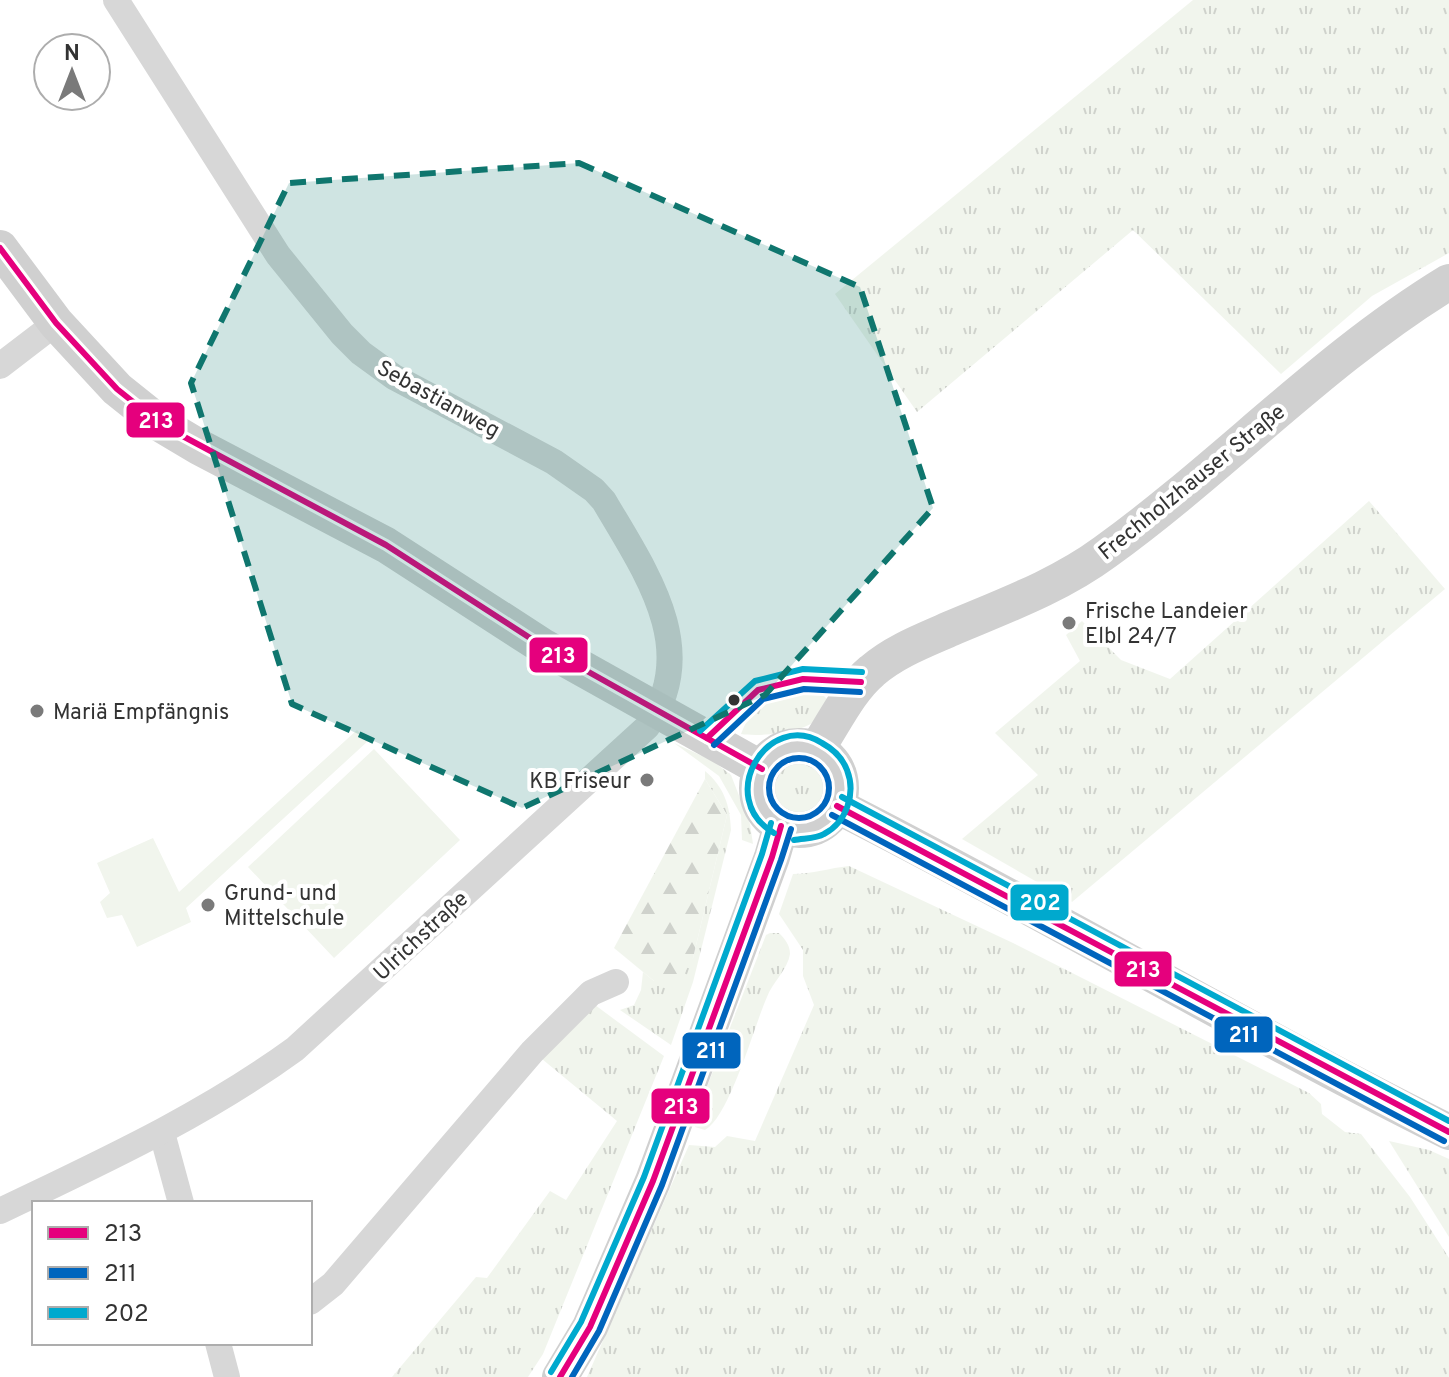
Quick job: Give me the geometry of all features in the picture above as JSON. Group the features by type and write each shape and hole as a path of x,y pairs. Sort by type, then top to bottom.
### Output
{"street":[{"name":"Sebastianweg","path":"116,0 278,255 342,334 361,353 394,377 554,462 594,490 604,501 655,593 668,630 671,663 665,693 657,712"},
{"path":"0,248 56,323 117,389 162,425 386,545 544,647 762,769"},
{"name":"Frechholzhauser Straße","path":"816,750 861,682 873,670 908,648 1035,592 1101,555 1147,521 1398,313 1449,282"},
{"path":"0,366 56,323"},
{"name":"Ulrichstraße","path":"0,1211 162,1133 251,1080 295,1049 647,727 657,712"},
{"path":"785,749 816,750 833,764 838,774 841,785 837,806 831,815 813,828 792,830 781,826 764,812 759,802 757,791 762,769 776,753 785,749"},
{"path":"837,806 1109,950 1331,1073 1449,1132"},
{"path":"560,1377 590,1327 653,1181 781,826"},
{"path":"312,1300 333,1284 532,1052 591,993 616,982"},
{"path":"162,1133 180,1201"},
{"path":"219,1345 227,1377"}],"highlighted area":[{"path":"579,163 860,287 933,508 765,695 522,808 292,704 191,383 289,183"}],"green space":[{"path":"1193,0 1449,0 1449,253 1372,296 1281,374 1133,230 917,412 835,294"},
{"path":"1369,501 1445,589 1072,902 962,839 1038,775 995,733 1080,661 1066,635 1082,621 1121,660 1170,679"},
{"path":"810,688 820,692 830,702 811,724 781,733 741,734 752,713 767,699 786,691"},
{"path":"357,730 368,741 186,908 191,922 137,947 122,915 107,918 100,902 110,893 97,863 153,838 179,892"},
{"path":"674,743 713,761 731,775 750,824 753,844 742,840 741,815 719,776"},
{"path":"374,749 460,840 334,958 248,867"},
{"path":"799,757 811,759 821,766 828,776 828,800 821,810 811,817 799,819 787,817 777,810 770,800 768,788 770,776 777,766 787,759"},
{"path":"705,771 725,797 731,830 693,982 671,1045 620,1010 634,1005 641,990 643,972 654,981 693,958 727,815 705,779"},
{"path":"705,779 727,815 693,958 681,979 654,981 614,948"},
{"path":"849,866 1013,943 1309,1093 1321,1104 1322,1114 1345,1132 1361,1134 1410,1197 1449,1258 1449,1377 587,1377 689,1145 715,1147 727,1136 755,1141 814,1005 803,976 803,950 779,914 793,874"},
{"path":"779,933 785,940 790,951 789,960 767,997 723,1107 705,1130 695,1127 694,1120 766,935"},
{"path":"595,1005 664,1056 543,1354 528,1377 392,1377 476,1277 487,1278 550,1191 566,1200 617,1121 542,1059"},
{"path":"1389,1141 1429,1150 1449,1159 1449,1237"}],"transit line":[{"name":"213","path":"0,248 56,323 117,389 162,425 386,545 544,647 762,769"},
{"name":"202","path":"700,731 755,681 803,669 862,672"},
{"name":"213","path":"707,738 758,690 803,679 861,682"},
{"name":"211","path":"714,745 763,699 804,689 860,692"},
{"name":"202","path":"774,833 757,818 749,799 749,780 755,762 767,747 783,738 802,736 822,743 840,757 850,779 850,797 844,815 832,829 817,837 794,840"},
{"name":"211","path":"799,758 821,766 829,788 821,810 799,818 777,810 769,788 777,766 799,758"},
{"name":"202","path":"842,797 1449,1121"},
{"name":"213","path":"837,806 1449,1132"},
{"name":"211","path":"832,815 1444,1141"},
{"name":"202","path":"551,1372 581,1322 644,1177 771,823"},
{"name":"213","path":"560,1377 590,1327 653,1181 781,826"},
{"name":"211","path":"572,1377 599,1331 662,1185 791,829"}],"place":[{"name":"Frische Landeier Elbl 24/7","path":"1069,623"},
{"name":"Mariä Empfängnis","path":"37,711"},
{"name":"KB Friseur","path":"647,780"},
{"name":"Grund- und Mittelschule","path":"208,905"}]}
